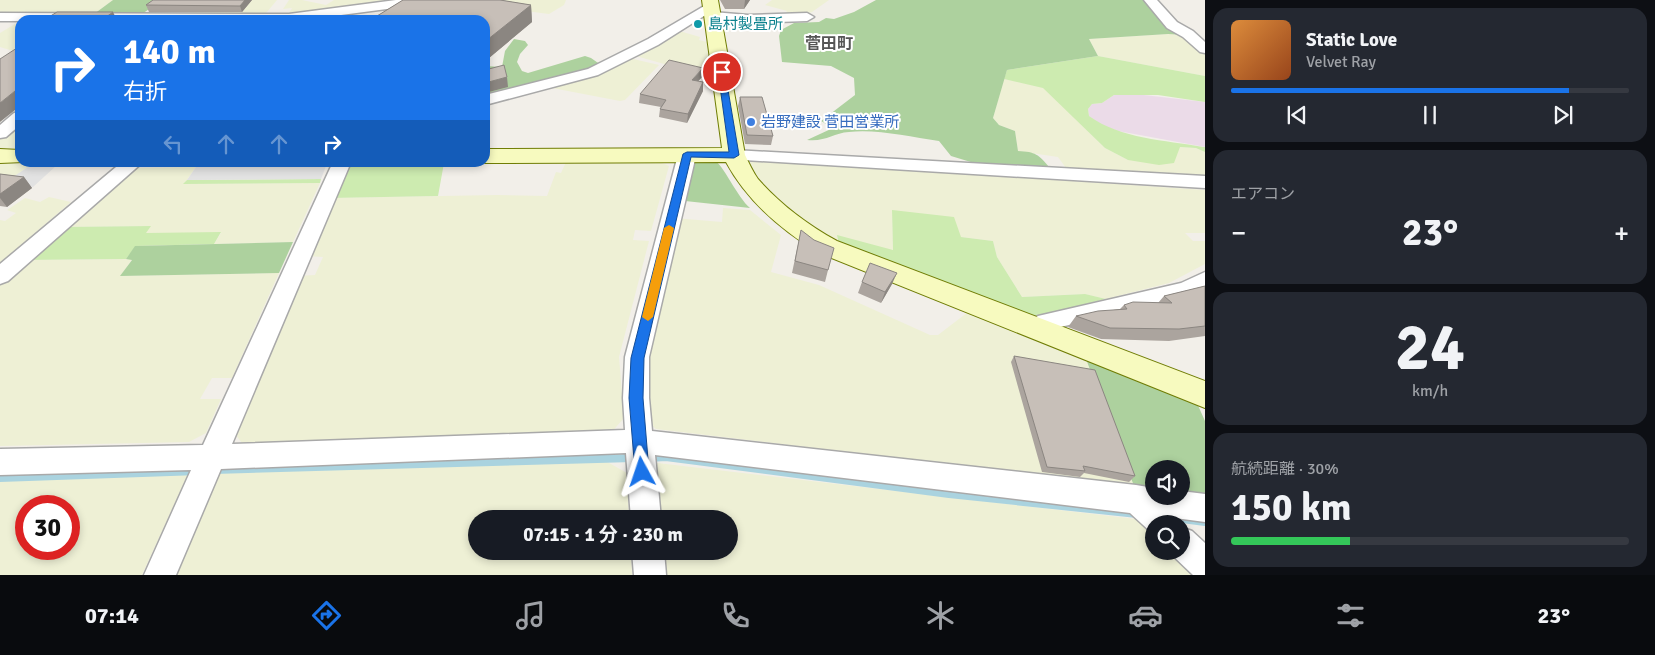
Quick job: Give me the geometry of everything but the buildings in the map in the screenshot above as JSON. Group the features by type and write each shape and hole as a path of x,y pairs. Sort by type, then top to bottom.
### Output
{"street":[{"path":"312,15 425,0"},
{"path":"1150,0 1172,25 1188,34 1205,49"},
{"path":"490,99 593,72 653,42 712,7 748,19 807,17"},
{"path":"712,7 734,155 748,181 769,203 806,234 828,248 1205,396"},
{"path":"0,17 15,17"},
{"path":"0,133 15,121"},
{"path":"645,510 636,398 638,358 687,154"},
{"path":"490,156 734,155 1205,182"},
{"path":"0,156 15,157"},
{"path":"0,276 128,167"},
{"path":"160,575 340,167"},
{"path":"1034,328 1046,322 1187,289 1205,280"},
{"path":"0,462 211,457 639,440 1205,508"},
{"path":"1136,499 1153,515"},
{"path":"1190,550 1205,564"},
{"path":"649,560 650,575"}],"shaded area":[{"path":"1135,94 1205,102 1205,147 1118,131 1101,125 1089,116 1088,109 1092,104 1102,103 1114,95"},
{"path":"28,167 55,167 33,187 4,183"},
{"path":"196,167 326,167 321,179 187,180"}],"green space":[{"path":"0,0 113,0 94,14 0,14"},
{"path":"113,0 162,0 142,14 94,14"},
{"path":"204,0 277,0 267,12 260,15 188,15"},
{"path":"289,0 302,0 326,5 334,0 411,0 302,15 288,15 292,8 283,9"},
{"path":"505,0 566,0 564,5 549,14 494,7"},
{"path":"772,0 829,0 812,12 796,16 784,16 787,11 765,5"},
{"path":"876,0 1144,0 1166,24 1185,35 1168,34 1089,39 1098,56 1007,70 993,118 999,125 1015,131 1018,151 1036,155 1050,168 974,163 951,156 939,141 882,132 849,132 819,140 807,140 833,128 821,121 855,95 854,78 831,66 782,62 779,36 781,30 794,23 819,22 826,18 834,19 854,12"},
{"path":"15,24 15,52 0,47 0,33"},
{"path":"676,30 700,37 699,40 707,42 710,77 636,56"},
{"path":"1168,34 1185,35 1205,51 1205,76 1098,56 1089,39"},
{"path":"514,39 525,41 528,45 520,54 517,62 522,71 528,73 585,56 601,65 585,72 490,96 490,66 502,67 505,51"},
{"path":"1098,56 1205,76 1205,102 1158,95 1114,95 1102,103 1092,104 1088,109 1089,116 1115,130 1144,138 1205,147 1205,152 1196,148 1180,147 1174,163 1159,165 1128,160 1105,148 1043,88 1004,79 1007,70"},
{"path":"629,58 659,65 625,100 620,101 547,87"},
{"path":"1004,79 1043,87 1105,148 1128,160 1179,147 1196,148 1205,152 1205,178 1066,168 1058,157 1018,151 1015,131 999,125 993,118"},
{"path":"15,123 15,152 0,151 0,136"},
{"path":"742,159 964,172 969,174 1205,190 1205,233 1185,233 1193,241 1205,241 1205,264 1169,283 1106,299 1084,294 1022,297 997,257 993,241 961,237 892,211 893,250 839,244 769,197"},
{"path":"708,160 718,163 740,197 750,208 676,200 687,161"},
{"path":"657,161 669,166 651,231 635,230 633,240 649,241 619,357 624,418 609,435 242,443 231,429 297,276 315,275 323,257 306,256 330,198 547,196 556,172 561,173 566,162"},
{"path":"0,162 15,162 15,167 28,167 0,186"},
{"path":"196,167 184,184 320,183 293,242 214,244 221,233 145,233 150,226 60,227 131,168"},
{"path":"348,167 443,167 438,196 330,198"},
{"path":"321,179 320,183 183,184 187,180"},
{"path":"49,197 71,202 0,263 0,220 5,221 16,213 7,210 25,198 40,202"},
{"path":"723,208 750,210 781,235 771,272 819,285 930,335 938,335 968,312 1086,359 1134,486 656,429 644,419 643,358 674,218 722,222"},
{"path":"892,210 954,217 961,237 993,241 997,257 1022,297 1085,294 1106,299 1028,318 839,244 837,235 893,250"},
{"path":"151,226 146,233 221,232 214,244 136,246 126,259 22,260 60,227"},
{"path":"293,242 279,273 120,276 132,260 126,259 135,246"},
{"path":"132,259 121,276 279,273 232,378 212,378 200,399 221,399 206,433 189,442 0,446 0,279 22,260"},
{"path":"1086,359 1196,401 1205,421 1205,493 1190,492 1190,460 1145,460 1145,487 1134,486"},
{"path":"584,449 627,473 629,510 468,510 468,560 631,560 632,575 162,575 207,469"},
{"path":"649,462 1136,519 1145,528 1145,560 1178,560 1193,575 659,575 658,560 738,560 738,510 653,510"},
{"path":"189,472 142,575 0,575 0,479"}],"waterway":[{"path":"648,458 666,457 949,494 1137,514"},
{"path":"214,470 633,458"},
{"path":"0,478 199,471"},
{"path":"1190,520 1205,522"}],"slow traffic":[{"path":"648,317 669,228"}],"place":[{"name":"島村製畳所","path":"698,24"},
{"name":"岩野建設 菅田営業所","path":"751,122"}],"district":[{"name":"菅田町","path":"829,43"}],"route":[{"path":"642,472 636,398 638,358 687,154 734,155 722,72"}]}
